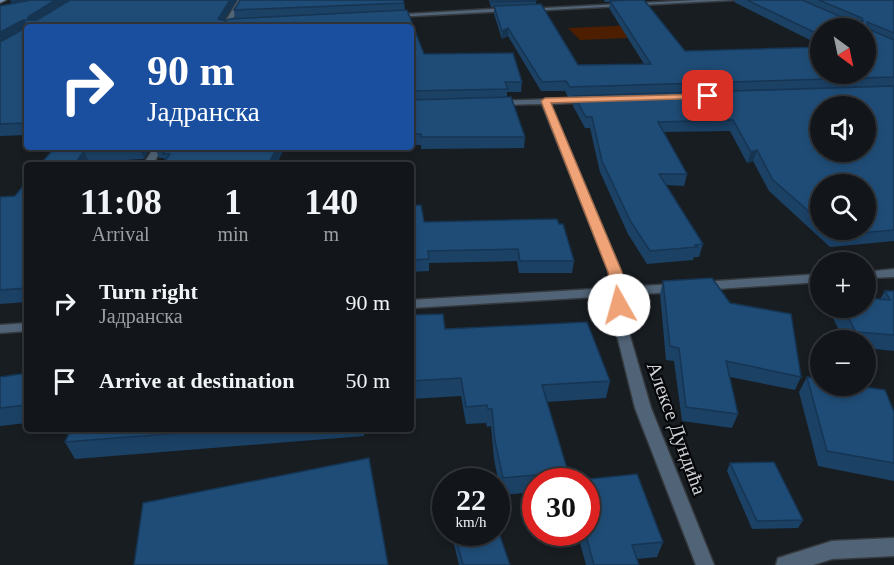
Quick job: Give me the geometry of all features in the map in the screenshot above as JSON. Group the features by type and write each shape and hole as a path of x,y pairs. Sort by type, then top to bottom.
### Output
{"street":[{"path":"229,24 241,0"},
{"path":"388,15 731,0"},
{"path":"489,103 603,99"},
{"name":"Алексе Дундића","path":"545,101 615,272 619,319 643,408 705,565"},
{"path":"876,274 894,273"},
{"path":"414,304 810,279"},
{"path":"0,329 24,327"},
{"path":"785,565 832,550 894,547"}],"shaded area":[{"path":"638,25 653,37 580,40 568,28"}],"building":[{"path":"31,0 55,0 28,17 27,20 37,20 70,0 230,0 218,19 226,21 229,19 407,10 412,24 25,24 23,20 0,32 0,6"},
{"path":"240,0 403,0 404,3 234,10"},
{"path":"491,0 536,0 536,1 492,2"},
{"path":"644,0 685,51 810,47 810,80 570,87 566,81 542,82 508,28 502,31 494,6 541,4 578,65 651,64 610,1"},
{"path":"747,0 802,0 844,18 810,18 810,30"},
{"path":"819,0 894,0 894,33 876,26 876,18 862,18"},
{"path":"414,28 424,54 513,53 522,82 505,82 508,89 414,91"},
{"path":"24,29 24,123 0,124 0,42"},
{"path":"876,32 894,40 894,77 876,78"},
{"path":"894,86 894,230 876,232 876,174 810,174 810,212 773,180 757,150 751,152 733,120 658,122 687,174 659,174 703,244 695,245 697,247 650,251 631,222 602,161 592,117 586,117 574,96"},
{"path":"511,97 525,137 421,137 421,134 414,134 414,100"},
{"path":"52,150 98,150 84,151 76,162 42,162"},
{"path":"166,150 276,150 270,162 164,162 170,154 163,154"},
{"path":"24,185 24,288 0,290 0,197 15,196"},
{"path":"421,205 424,222 557,219 559,224 563,224 574,261 520,261 518,249 428,251 429,259 414,260 414,206"},
{"path":"712,278 730,303 791,314 801,377 726,361 738,414 686,407 679,348 670,346 663,281"},
{"path":"885,291 894,291 894,335 876,334 876,330 855,330 848,318 876,318 876,299 890,300"},
{"path":"443,314 445,329 587,322 610,381 542,385 567,468 522,468 522,476 510,477 510,468 501,468 492,409 488,409 487,405 466,407 461,378 414,381 414,315"},
{"path":"24,373 24,405 0,408 0,377"},
{"path":"876,389 885,390 894,412 894,463 827,451 812,396 876,396"},
{"path":"70,432 192,432 65,442"},
{"path":"369,458 388,565 134,565 143,503"},
{"path":"774,462 803,520 757,521 730,463"},
{"path":"637,474 663,542 632,545 639,565 594,565 589,546 600,546 600,478"},
{"path":"458,546 504,546 510,565 463,565"}],"route":[{"path":"619,305 615,272 545,101 708,96"}]}
